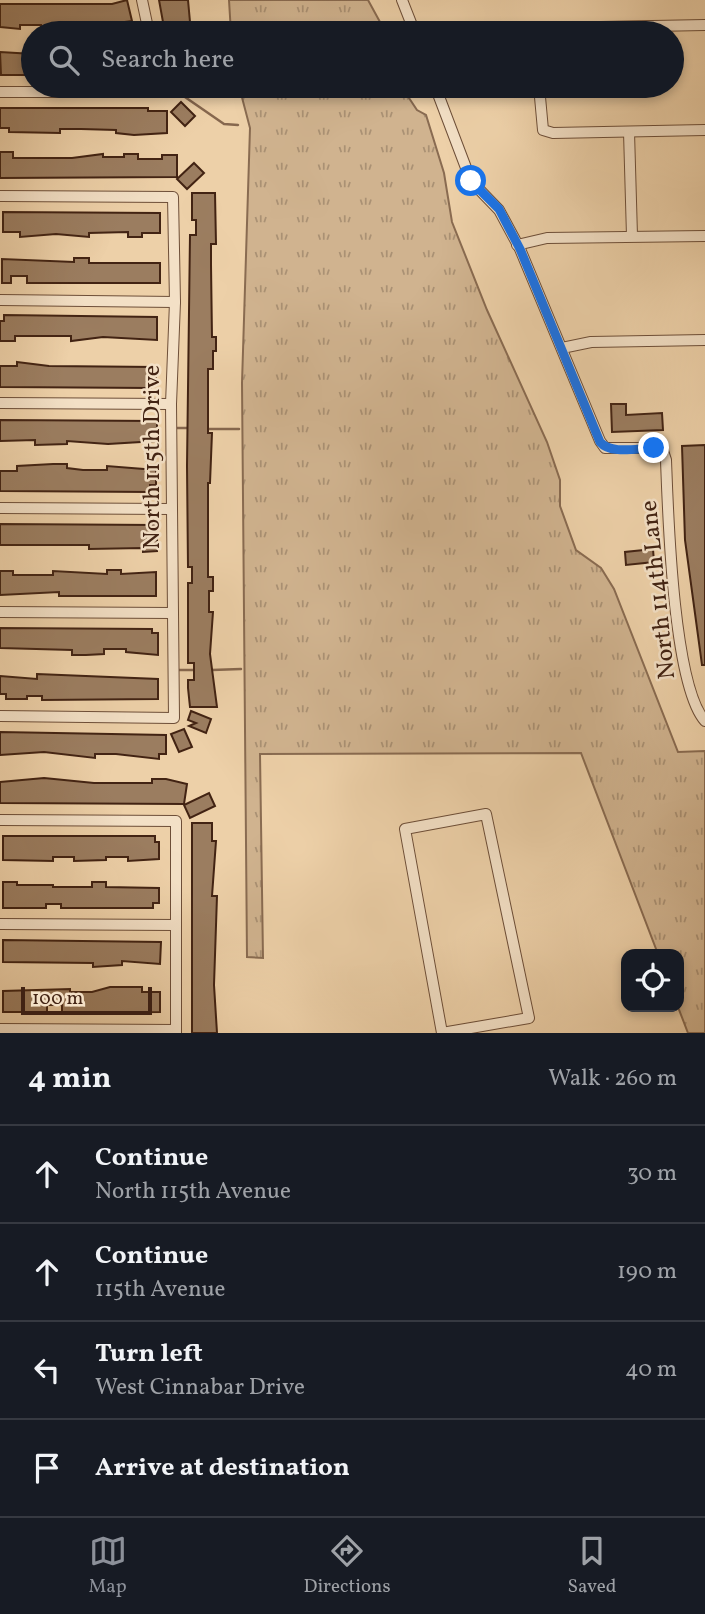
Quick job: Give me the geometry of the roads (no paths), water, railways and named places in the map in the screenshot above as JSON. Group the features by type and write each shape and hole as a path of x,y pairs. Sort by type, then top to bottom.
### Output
{"street":[{"path":"142,0 146,21"},
{"path":"402,0 410,21"},
{"path":"684,26 705,25"},
{"path":"0,92 21,92"},
{"path":"440,98 471,181 499,209 562,348 591,342 705,340"},
{"path":"540,98 543,130 553,134 705,130"},
{"path":"629,132 632,236"},
{"name":"North 115th Drive","path":"0,196 173,197 176,302 171,404 174,718 0,716"},
{"path":"517,245 547,239 705,236"},
{"path":"0,300 176,302"},
{"name":"North 114th Lane","path":"562,348 600,442 605,447 654,448 663,451 666,460 673,584 687,678 695,709 705,721"},
{"path":"0,403 171,404"},
{"path":"0,508 172,509"},
{"path":"0,612 173,613"},
{"path":"486,814 529,1018 442,1033 405,829 486,814"},
{"path":"0,820 176,821 176,1031 0,1029"},
{"path":"0,924 176,925"}],"waterway":[{"path":"186,98 224,124 238,125"},
{"path":"174,428 189,428"},
{"path":"206,429 239,429"},
{"path":"212,670 241,669"},
{"path":"177,670 195,670"}]}
